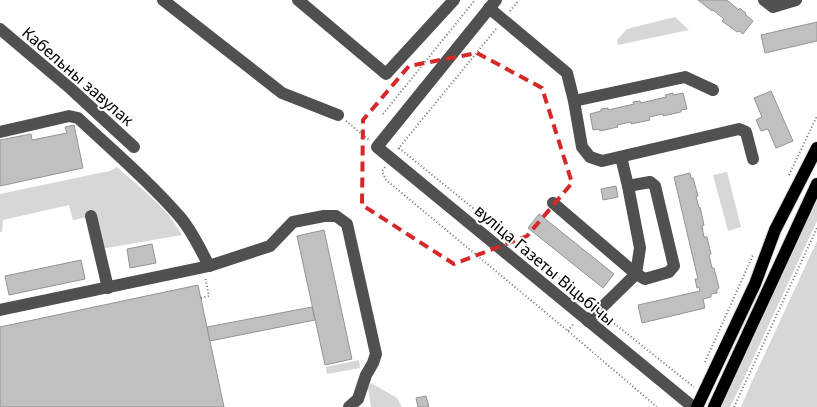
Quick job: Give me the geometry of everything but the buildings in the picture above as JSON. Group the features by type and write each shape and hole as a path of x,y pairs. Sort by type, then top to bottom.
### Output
{"main road":[{"path":"692,405 755,284 774,230 817,148"},
{"path":"714,407 817,184"}],"street":[{"path":"164,0 282,94 338,116"},
{"path":"298,0 386,74 454,0"},
{"path":"764,0 773,7 796,0"},
{"path":"377,147 492,4 502,20 567,73 582,147 590,157 602,161 739,129 746,132 753,159"},
{"name":"Кабельны завулак","path":"0,29 134,147"},
{"path":"574,101 685,77 713,90"},
{"path":"0,132 69,116 78,118 157,192 181,219 202,253 206,267"},
{"name":"вуліца Газеты Віцьбічы","path":"377,147 582,321 692,405"},
{"path":"582,321 599,311 636,274 640,248 621,157"},
{"path":"554,203 636,274 645,279 669,272 674,266 656,186 650,182 628,186"},
{"path":"91,216 108,288"},
{"path":"0,310 206,267 270,246 293,222 324,216 336,216 347,224 376,354 358,399 349,407"}],"path":[{"path":"383,114 475,0"},
{"path":"519,0 390,158 382,171 386,180 657,407"},
{"path":"338,116 377,147"},
{"path":"789,176 817,116"},
{"path":"399,148 694,386 692,405"},
{"path":"734,407 817,228"},
{"path":"702,369 754,253"},
{"path":"201,298 209,296 206,267"},
{"path":"568,331 582,321"}],"highlighted area":[{"path":"477,53 542,88 572,183 527,236 454,264 362,205 363,120 409,66"}],"shaded area":[{"path":"675,17 689,30 618,45 617,40 627,29"},
{"path":"117,167 161,207 182,235 95,250 88,217 73,220 69,205 3,220 2,232 0,232 0,194 110,171"},
{"path":"727,172 741,227 728,231 713,175"},
{"path":"817,201 817,221 740,387 730,407 719,407 787,260"},
{"path":"817,241 817,407 741,407 750,386"},
{"path":"359,360 360,368 327,374 326,367"},
{"path":"371,383 397,398 402,407 371,407 368,388"}]}
